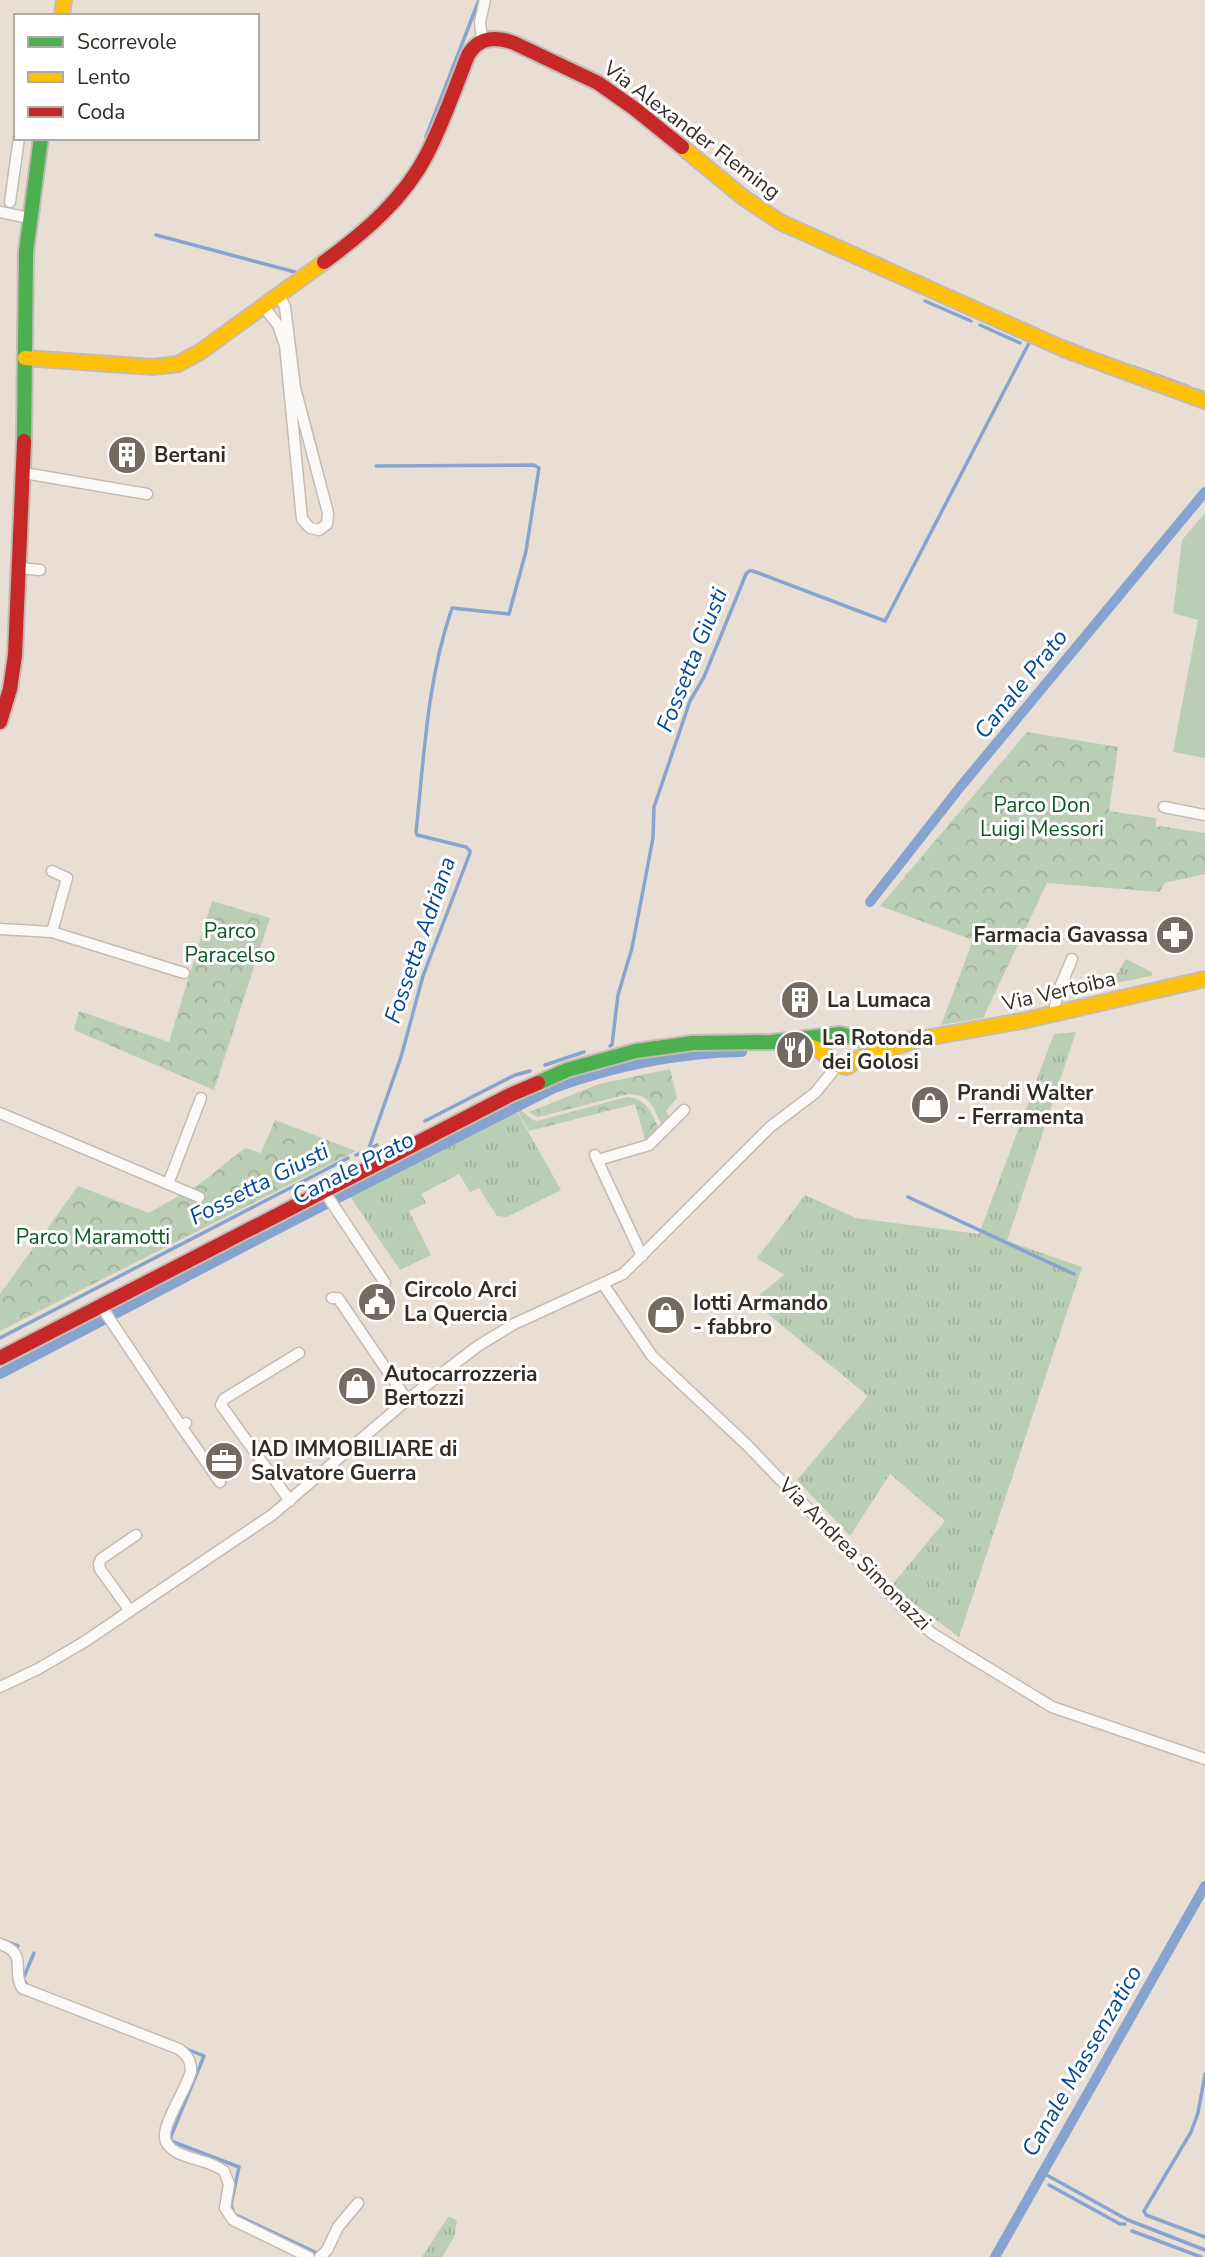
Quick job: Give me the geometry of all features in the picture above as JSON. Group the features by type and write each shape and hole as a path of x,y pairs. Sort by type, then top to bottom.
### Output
{"street":[{"path":"25,358 153,367 178,364 201,352 336,253 380,215 411,182 432,145 468,55 482,40 480,22 485,0"},
{"name":"Via Alexander Fleming","path":"482,40 494,39 514,43 598,83 635,109 744,198 780,222 1066,350 1205,401"},
{"path":"10,202 19,140"},
{"path":"0,722 13,673 24,473 29,218 41,140"},
{"path":"0,212 29,218"},
{"path":"264,307 278,325 285,345 302,519 310,528 319,530 327,524 328,513 295,388 285,307 279,295"},
{"path":"24,473 147,494"},
{"path":"20,568 40,570"},
{"path":"1164,807 1205,815"},
{"path":"52,871 67,878 52,932"},
{"path":"0,929 52,932 184,973"},
{"path":"1054,1014 1057,994 1072,959"},
{"name":"Via Vertoiba","path":"920,1039 988,1028 1205,979"},
{"path":"0,1358 106,1314 510,1095 567,1070 617,1056 675,1045 792,1040 846,1034 855,1039 920,1039"},
{"path":"835,1036 828,1044 827,1054 832,1063 847,1067 859,1058 920,1039"},
{"path":"855,1039 860,1048 859,1058"},
{"path":"792,1040 827,1054"},
{"path":"0,1687 61,1656 290,1501 447,1367 487,1340 535,1314 623,1274 770,1127 815,1093 837,1066"},
{"path":"168,1184 201,1098"},
{"path":"642,1256 596,1157 649,1145 684,1110"},
{"path":"0,1113 199,1197"},
{"path":"327,1196 385,1283"},
{"name":"Via Andrea Simonazzi","path":"603,1284 652,1356 747,1445 909,1614 933,1634 1052,1707 1205,1759"},
{"path":"332,1298 338,1298 407,1400"},
{"path":"106,1314 184,1425 219,1482"},
{"path":"290,1501 222,1408 222,1403 224,1399 299,1353"},
{"path":"130,1611 99,1564 101,1559 136,1535"},
{"path":"0,1944 16,1954 22,1988 186,2054 191,2071 167,2127 167,2143 176,2152 208,2162 224,2171 229,2184 225,2204 229,2216 309,2257"},
{"path":"320,2257 327,2250 338,2227 358,2203"}],"green space":[{"path":"1205,513 1205,758 1173,752 1198,620 1173,613 1182,540"},
{"name":"Parco Don Luigi Messori","path":"1027,732 1118,747 1109,811 1156,818 1156,828 1160,826 1205,833 1205,874 1165,883 1159,892 1047,883 983,1018 941,1025 973,940 880,906"},
{"name":"Parco Paracelso","path":"212,901 270,918 214,1090 74,1030 79,1011 169,1042"},
{"path":"1126,959 1153,973 1151,976 1111,984"},
{"path":"1076,1032 1007,1241 1082,1267 959,1637 891,1586 945,1521 890,1474 850,1536 797,1480 868,1396 752,1301 784,1275 757,1258 805,1195 856,1218 979,1234 1054,1034"},
{"path":"670,1069 677,1098 666,1111 670,1118 662,1125 647,1099 628,1094 538,1117 529,1112 599,1084"},
{"path":"627,1097 640,1100 650,1112 659,1128 651,1137 645,1140 635,1104 529,1131 514,1105 537,1121"},
{"path":"516,1110 561,1190 507,1217 497,1216 479,1188 470,1192 459,1174 421,1194 426,1203 409,1211 431,1255 400,1270 349,1195"},
{"name":"Parco Maramotti","path":"275,1120 356,1151 0,1331 0,1294 78,1186 149,1213 201,1183 245,1148 261,1153"},
{"path":"448,2217 457,2221 454,2237 442,2257 422,2257"}],"waterway":[{"name":"Fossetta Adriana","path":"426,137 479,0"},
{"path":"156,235 295,272"},
{"path":"925,301 971,321"},
{"path":"980,325 1020,343"},
{"name":"Fossetta Giusti","path":"1060,340 1079,347"},
{"name":"Fossetta Giusti","path":"610,1046 618,995 632,948 653,838 654,807 690,701 704,677 746,574 753,571 885,621 1029,343"},
{"name":"Fossetta Giusti","path":"1134,367 1189,387"},
{"name":"Fossetta Giusti","path":"1197,390 1205,393"},
{"name":"Fossetta Adriana","path":"376,466 534,465 539,468 526,551 509,614 452,608"},
{"name":"Canale Prato","path":"870,902 961,786 1205,492"},
{"name":"Fossetta Adriana","path":"369,1148 401,1057 423,976 470,853 466,847 417,835 416,832 431,693 451,611"},
{"name":"Fossetta Giusti","path":"545,1065 584,1052"},
{"name":"Canale Prato","path":"0,1374 554,1088 646,1062 742,1052"},
{"name":"Fossetta Giusti","path":"425,1121 515,1075 530,1071"},
{"name":"Fossetta Giusti","path":"356,1155 377,1145"},
{"name":"Fossetta Giusti","path":"0,1338 348,1158"},
{"path":"908,1197 1074,1274"},
{"name":"Canale Massenzatico","path":"995,2257 1205,1886"},
{"path":"2,1940 18,1946"},
{"path":"28,1986 23,1979 34,1953"},
{"path":"184,2048 204,2056 171,2141 239,2167 231,2205 234,2214 317,2253"},
{"path":"1205,2074 1198,2113 1191,2132 1144,2211 1146,2215 1205,2237"},
{"path":"1043,2173 1128,2220 1205,2250"},
{"path":"1049,2185 1120,2224 1125,2224"},
{"path":"1132,2231 1201,2257"}],"traffic: fast":[{"path":"24,441 26,252 41,140"},
{"path":"538,1083 567,1070 636,1051 693,1043 772,1042 840,1034 872,1042 920,1039"}],"traffic: slow":[{"path":"62,14 64,0"},
{"path":"682,147 744,198 780,222 1066,350 1205,401"},
{"path":"25,358 153,367 178,364 200,352 324,262"},
{"path":"796,1042 818,1049 836,1065 847,1067 859,1058 920,1039 1022,1021 1205,979"}],"traffic: jam":[{"path":"324,262 382,214 418,170 433,142 468,55 482,41 500,39 514,43 598,83 682,147"},
{"path":"0,722 10,689 15,655 24,441"},
{"path":"0,1358 538,1083"}],"place":[{"name":"Bertani","path":"127,455"},
{"name":"Farmacia Gavassa","path":"1175,935"},
{"name":"La Lumaca","path":"800,1000"},
{"name":"La Rotonda dei Golosi","path":"795,1050"},
{"name":"Prandi Walter - Ferramenta","path":"930,1105"},
{"name":"Circolo Arci La Quercia","path":"377,1302"},
{"name":"Iotti Armando - fabbro","path":"666,1315"},
{"name":"Autocarrozzeria Bertozzi","path":"357,1386"},
{"name":"IAD IMMOBILIARE di Salvatore Guerra","path":"224,1461"}]}
